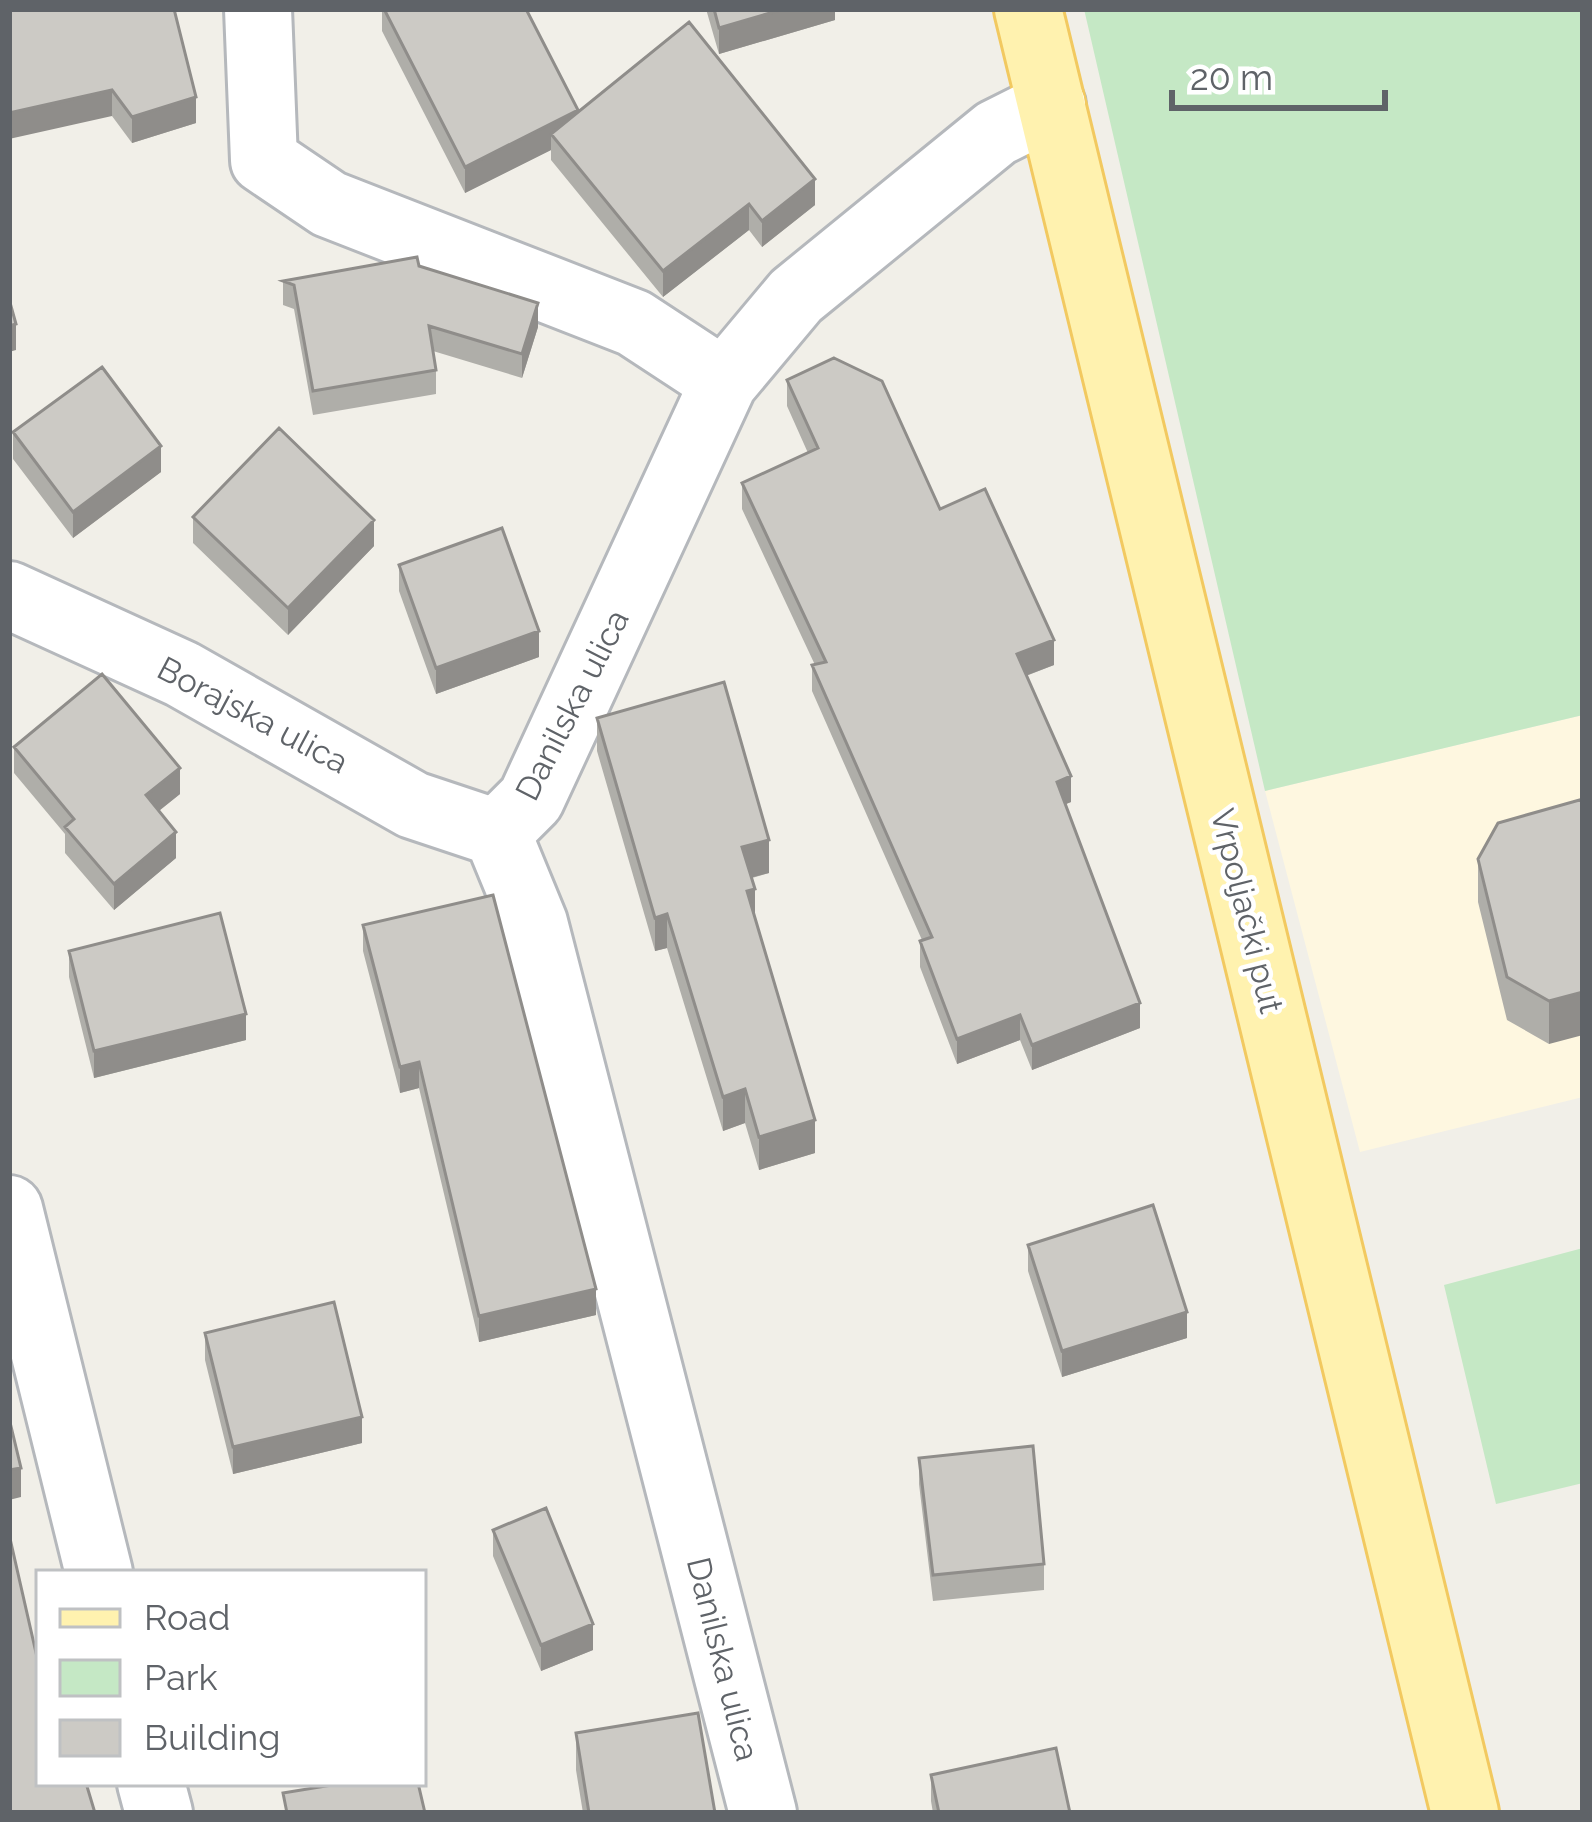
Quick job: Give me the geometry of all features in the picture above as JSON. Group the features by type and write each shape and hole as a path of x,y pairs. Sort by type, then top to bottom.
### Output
{"main road":[{"name":"Vrpoljački put","path":"1028,9 1465,1813"}],"street":[{"path":"258,9 264,160 328,204 634,323 724,382"},
{"name":"Danilska ulica","path":"763,1813 534,923 497,833 531,799 540,782 724,382 796,296 996,133 1052,105"},
{"name":"Borajska ulica","path":"9,595 182,674 412,805 497,833"},
{"path":"9,1209 98,1570"}],"shaded area":[{"path":"1583,715 1583,1097 1360,1152 1265,791"}],"green space":[{"path":"1084,9 1583,9 1583,715 1265,791"},
{"path":"1583,1248 1583,1483 1496,1504 1444,1285"}],"building":[{"path":"12,9 174,9 196,97 132,117 112,90 9,113"},
{"path":"384,9 526,9 578,110 465,167"},
{"path":"714,9 784,9 719,28"},
{"path":"689,22 815,179 762,221 749,204 663,271 551,134"},
{"path":"417,257 419,266 538,303 522,354 429,326 436,370 313,391 294,285 283,281"},
{"path":"9,299 16,324 9,326"},
{"path":"834,358 882,381 940,509 985,489 1054,640 1017,654 1071,776 1057,782 1140,1003 1032,1045 1020,1015 957,1039 920,941 932,937 812,665 826,662 742,483 818,448 787,380"},
{"path":"102,367 161,446 73,512 13,432"},
{"path":"279,428 374,520 288,608 193,517"},
{"path":"502,528 539,631 436,668 399,565"},
{"path":"102,674 180,768 146,795 176,832 114,884 65,827 74,819 14,747"},
{"path":"724,682 769,840 742,847 755,889 747,891 815,1120 759,1137 745,1089 723,1097 667,914 655,918 597,718"},
{"path":"1583,799 1583,992 1549,1001 1507,977 1478,859 1498,823"},
{"path":"493,895 596,1289 479,1316 419,1062 400,1067 363,925"},
{"path":"220,913 246,1014 94,1051 69,951"},
{"path":"1153,1205 1187,1312 1062,1351 1028,1245"},
{"path":"334,1302 362,1417 233,1447 205,1333"},
{"path":"9,1418 21,1468 9,1470"},
{"path":"1033,1446 1044,1564 933,1575 919,1458"},
{"path":"546,1508 593,1624 541,1645 493,1530"},
{"path":"9,1534 36,1653 36,1786 87,1786 95,1813 9,1813"},
{"path":"698,1713 715,1813 589,1813 576,1733"},
{"path":"1056,1748 1070,1813 939,1813 931,1775"},
{"path":"326,1786 419,1786 425,1813 287,1813 283,1793"}]}
